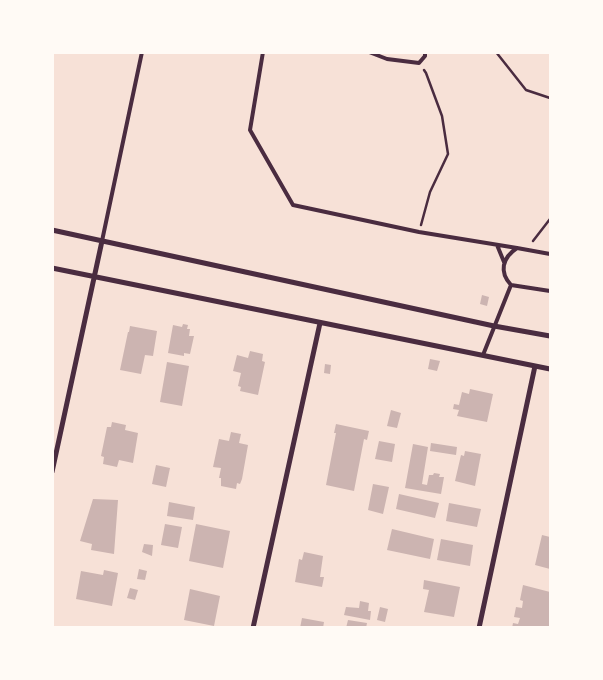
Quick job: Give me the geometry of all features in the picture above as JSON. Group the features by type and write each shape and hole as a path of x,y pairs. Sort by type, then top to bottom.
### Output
{"street":[{"path":"52,230 494,326 550,336"},
{"path":"52,472 102,241"},
{"path":"52,268 550,369"},
{"path":"253,628 320,322"},
{"path":"479,628 535,366"}],"lane":[{"path":"102,241 142,52"},
{"path":"263,52 250,130 293,205 419,232 550,254"},
{"path":"369,52 388,58 419,63 425,56 425,52"},
{"path":"497,245 504,262 504,275 511,285 550,291"},
{"path":"504,262 507,256 517,248"},
{"path":"483,355 511,285"}],"path":[{"path":"496,52 526,90 550,98"},
{"path":"419,63 426,73 442,116 448,154 430,192 419,232"},
{"path":"526,250 550,219"}],"building":[{"path":"482,295 489,297 487,306 480,304"},
{"path":"183,324 188,325 187,329 190,329 189,336 194,336 190,354 184,353 184,356 168,353 173,325 182,327"},
{"path":"130,326 157,331 153,356 145,355 141,374 120,370"},
{"path":"250,351 263,354 262,361 265,362 258,395 240,391 241,387 238,386 241,373 233,371 237,355 248,358"},
{"path":"430,359 440,361 437,371 428,369"},
{"path":"167,362 189,366 182,406 160,402"},
{"path":"325,364 331,365 330,374 324,373"},
{"path":"470,389 493,394 487,422 457,416 459,410 453,409 454,404 459,405 462,392 469,394"},
{"path":"391,410 401,413 397,428 387,426"},
{"path":"112,422 126,425 125,430 138,433 133,463 119,460 117,467 103,464 104,457 101,456 107,427 111,427"},
{"path":"336,424 369,431 367,440 364,439 354,491 326,485"},
{"path":"231,432 241,434 239,443 248,445 242,479 240,484 237,483 236,489 221,486 221,478 219,478 221,468 213,467 219,439 229,441"},
{"path":"379,441 395,444 392,462 375,459"},
{"path":"431,443 457,447 456,455 430,451"},
{"path":"413,444 428,447 422,484 427,485 429,475 434,473 440,474 439,477 444,477 441,494 405,488"},
{"path":"465,451 481,454 475,486 455,481 461,455 464,456"},
{"path":"156,465 170,468 166,487 152,484"},
{"path":"373,484 389,487 383,514 368,510"},
{"path":"399,494 439,503 435,518 396,509"},
{"path":"93,499 118,500 114,554 91,550 92,544 80,541"},
{"path":"169,502 195,507 193,520 167,516"},
{"path":"449,503 481,509 477,527 446,521"},
{"path":"165,524 182,527 178,548 161,545"},
{"path":"196,524 230,531 223,568 189,561"},
{"path":"392,529 434,539 430,559 387,550"},
{"path":"542,535 550,537 550,569 535,565"},
{"path":"441,539 473,545 470,566 437,560"},
{"path":"144,544 153,545 152,556 142,552"},
{"path":"304,552 323,556 320,577 324,577 322,587 295,582 299,559 302,560"},
{"path":"139,569 147,571 145,580 137,579"},
{"path":"104,570 118,573 112,606 76,599 81,571 103,575"},
{"path":"424,580 460,587 454,617 424,612 429,590 423,589"},
{"path":"523,585 550,592 550,628 512,628 513,623 518,624 520,618 514,617 516,607 522,608 523,601 520,600"},
{"path":"130,588 138,590 135,600 127,598"},
{"path":"190,589 220,596 214,626 184,620"},
{"path":"360,601 369,603 368,611 371,611 370,620 344,615 346,607 359,608"},
{"path":"380,607 388,609 385,622 377,620"},
{"path":"302,618 324,622 323,628 300,628"},
{"path":"348,620 367,623 366,628 346,628"}]}
